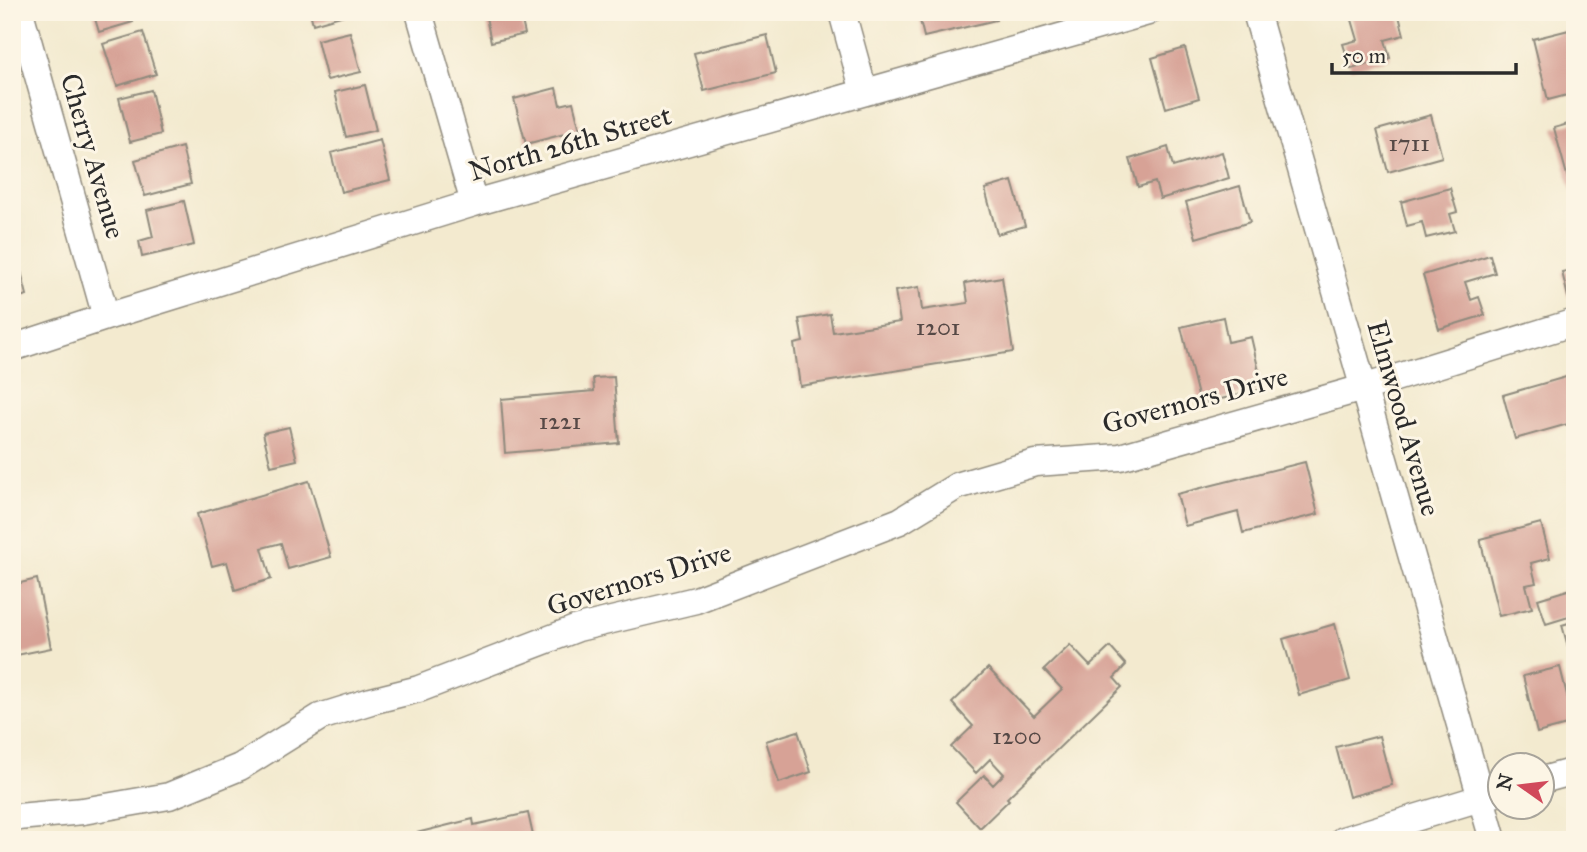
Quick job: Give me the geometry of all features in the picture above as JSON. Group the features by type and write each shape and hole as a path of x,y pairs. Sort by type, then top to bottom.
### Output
{"street":[{"name":"Cherry Avenue","path":"20,12 106,317"},
{"path":"419,12 474,203"},
{"path":"842,12 864,92"},
{"name":"North 26th Street","path":"12,348 474,203 1148,12"},
{"name":"Elmwood Avenue","path":"1256,12 1363,388 1486,781"},
{"name":"Governors Drive","path":"18,817 83,811 169,796 240,767 320,717 419,689 578,628 696,600 900,521 957,486 1035,463 1119,457 1363,388 1575,322"},
{"path":"1556,776 1575,771"},
{"path":"1343,840 1486,795"},
{"name":"Elmwood Avenue","path":"1492,820 1493,840"}],"building":[{"path":"93,12 130,12 133,22 99,32"},
{"path":"310,12 343,12 344,15 313,24"},
{"path":"485,12 520,12 525,34 491,42"},
{"path":"918,12 995,12 996,20 924,37"},
{"path":"1398,12 1404,35 1385,40 1390,58 1351,69 1343,44 1358,40 1350,13"},
{"path":"1573,29 1575,93 1548,100 1533,39"},
{"path":"143,32 156,74 117,86 103,44"},
{"path":"350,32 361,72 327,80 317,40"},
{"path":"767,35 776,73 704,91 694,53"},
{"path":"1185,48 1199,98 1166,108 1152,58"},
{"path":"365,85 376,130 346,137 335,92"},
{"path":"556,88 560,105 573,102 580,130 526,144 514,99"},
{"path":"151,90 161,134 130,142 119,98"},
{"path":"1431,115 1442,157 1388,172 1377,130"},
{"path":"1575,122 1575,189 1571,190 1554,128"},
{"path":"380,140 390,180 341,192 331,153"},
{"path":"182,147 191,184 145,196 135,160"},
{"path":"1168,147 1173,167 1222,152 1229,178 1160,199 1155,182 1138,187 1130,159"},
{"path":"1012,181 1025,226 997,234 985,189"},
{"path":"1240,186 1250,222 1196,238 1186,202"},
{"path":"1450,188 1457,212 1450,214 1455,231 1426,238 1422,222 1407,226 1401,202"},
{"path":"184,201 194,245 142,257 139,241 153,237 147,210"},
{"path":"16,252 27,295 12,299 12,253"},
{"path":"1490,255 1495,273 1465,282 1471,300 1479,297 1485,315 1439,329 1423,275"},
{"path":"1575,269 1575,295 1568,297 1562,272"},
{"path":"1002,277 1013,352 800,386 794,344 803,342 799,319 830,314 833,332 900,322 895,291 919,287 922,310 968,303 965,283"},
{"path":"1223,317 1228,342 1251,337 1263,389 1200,404 1181,327"},
{"path":"1573,375 1575,422 1515,439 1503,395"},
{"path":"614,377 619,443 505,453 501,399 594,391 593,378"},
{"path":"289,427 297,460 271,466 263,433"},
{"path":"1305,462 1318,514 1243,533 1238,512 1185,526 1177,494"},
{"path":"309,481 331,557 288,569 281,543 262,548 271,579 235,590 227,562 212,566 197,514"},
{"path":"1541,523 1550,558 1531,563 1536,583 1526,585 1532,608 1499,616 1480,539"},
{"path":"37,579 51,648 12,656 12,585"},
{"path":"1571,589 1575,600 1575,615 1546,624 1538,599"},
{"path":"1575,621 1575,653 1570,654 1562,625"},
{"path":"1335,624 1350,680 1299,695 1283,639"},
{"path":"1070,645 1090,666 1110,647 1126,665 1114,678 1122,687 1007,798 1009,800 980,828 956,802 984,775 993,785 1004,774 990,759 976,773 951,747 973,726 952,703 988,668 1034,716 1062,689 1044,670"},
{"path":"1560,667 1574,723 1537,733 1523,676"},
{"path":"798,731 811,772 779,783 766,741"},
{"path":"1379,736 1392,785 1349,797 1336,747"},
{"path":"528,813 534,840 388,840 473,819 474,825"}]}
